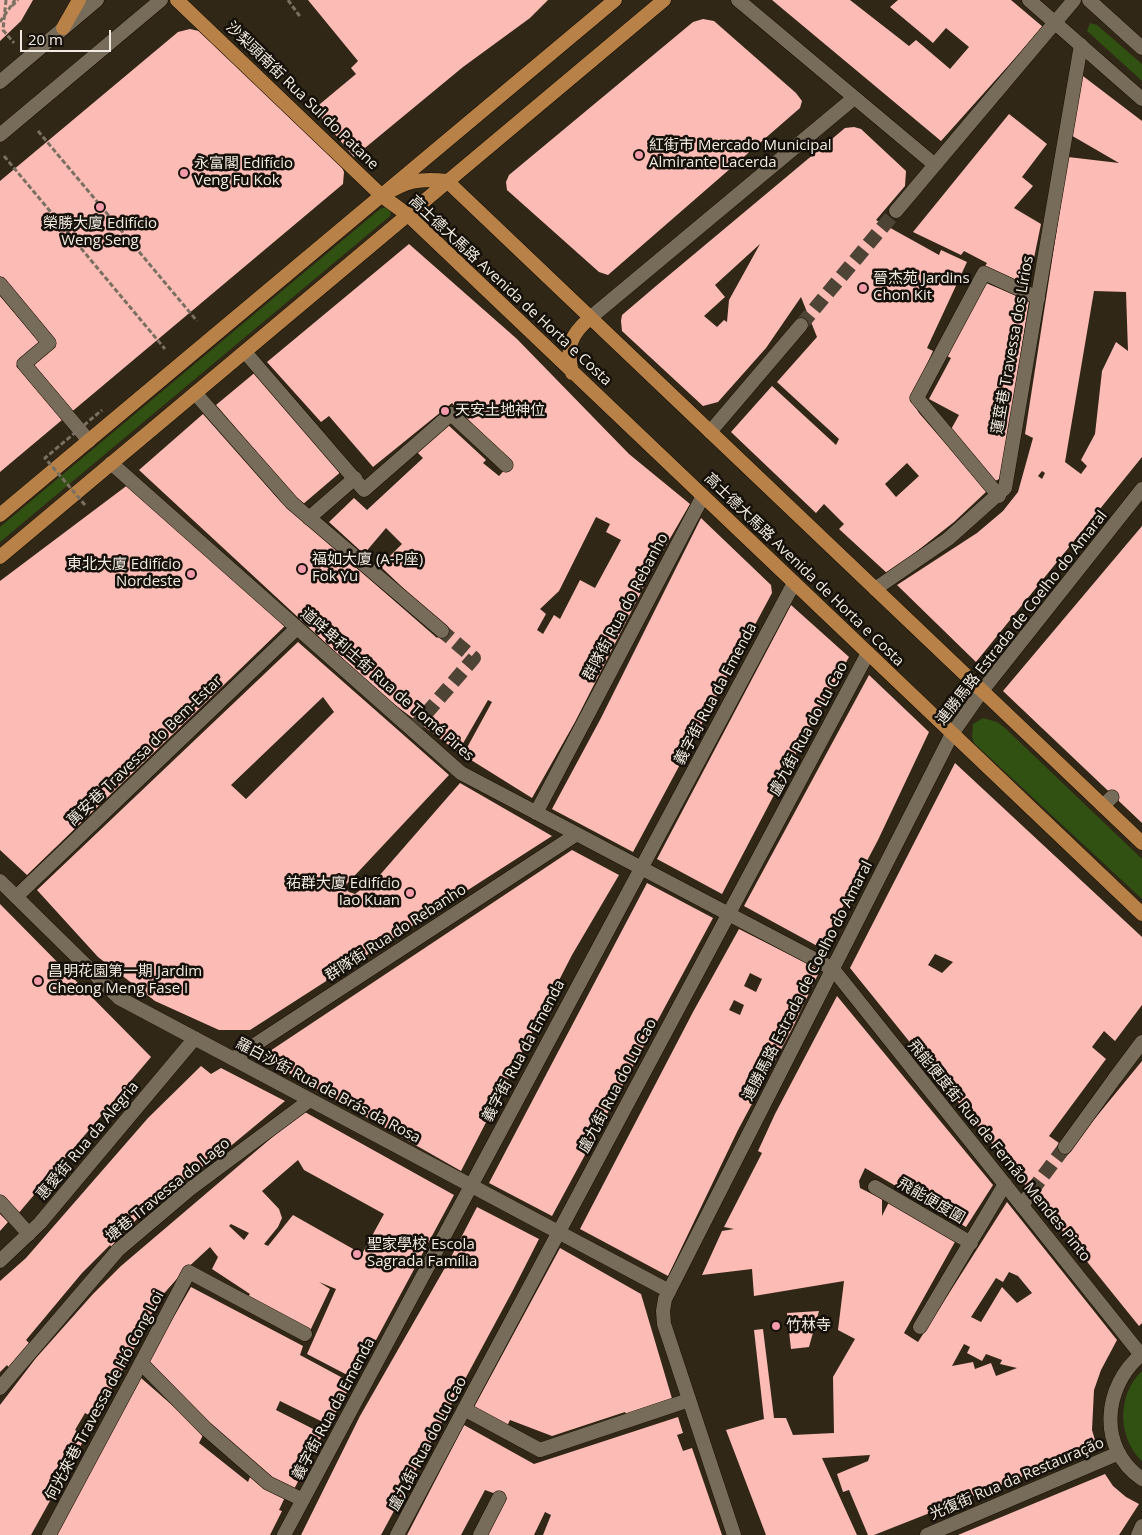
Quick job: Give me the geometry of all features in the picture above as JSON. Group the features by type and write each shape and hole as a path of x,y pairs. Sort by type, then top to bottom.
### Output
{"main road":[{"path":"63,28 79,0"},
{"name":"沙梨頭南街 Rua Sul do Patane","path":"177,0 382,196"},
{"path":"0,515 615,0"},
{"path":"0,557 664,0"},
{"name":"高士德大馬路 Avenida de Horta e Costa","path":"448,181 426,179 402,183 382,196 408,215 1142,914"},
{"path":"448,181 982,691 1107,801 1142,843"},
{"path":"572,372 568,355 571,340 579,327 590,318"}],"street":[{"path":"0,82 97,0"},
{"path":"0,135 161,0"},
{"path":"738,0 935,165"},
{"path":"1029,0 1142,99"},
{"path":"896,211 1074,0"},
{"path":"1089,0 1142,48"},
{"name":"蓮莖巷 Travessa dos Lírios","path":"875,589 948,539 999,496 1005,488 1081,45"},
{"path":"590,318 854,98"},
{"path":"999,496 917,398 984,273 1038,298"},
{"path":"0,284 49,343 24,364 89,441"},
{"path":"710,432 801,325"},
{"path":"245,352 364,490 451,414 506,465"},
{"path":"195,393 292,503 442,631"},
{"name":"道咩卑利士街 Rua de Tomé Pires","path":"111,463 461,773 832,968"},
{"path":"309,518 354,478"},
{"name":"連勝馬路 Estrada de Coelho do Amaral","path":"734,1535 662,1318 669,1291 952,734 982,691 1142,489"},
{"name":"群隊街 Rua do Rebanho","path":"536,813 703,496"},
{"name":"義字街 Rua da Emenda","path":"284,1535 794,583"},
{"name":"萬安巷 Travessa do Bem-Estar","path":"16,897 297,628"},
{"name":"盧九街 Rua do Lu Cao","path":"397,1535 868,653"},
{"name":"群隊街 Rua do Rebanho","path":"233,1059 577,834"},
{"name":"羅白沙街 Rua de Brás da Rosa","path":"0,881 119,998 669,1291"},
{"name":"飛能便度街 Rua de Fernão Mendes Pinto","path":"832,968 1142,1354"},
{"name":"惠愛街 Rua da Alegria","path":"0,1261 29,1234 195,1038"},
{"path":"1065,1146 1142,1042"},
{"name":"塘巷 Travessa do Lago","path":"0,1388 118,1250 190,1189 310,1100"},
{"path":"920,1326 1005,1184"},
{"name":"飛能便度圍","path":"875,1187 970,1243"},
{"path":"1022,1206 1031,1192"},
{"path":"0,1202 29,1234"},
{"name":"何光來巷 Travessa de Hó Cong Loi","path":"49,1535 189,1272 305,1334"},
{"path":"1142,1354 1123,1373 1112,1396 1110,1422 1119,1453 1129,1468 1142,1479"},
{"path":"141,1363 206,1429 268,1483 303,1500"},
{"path":"464,1409 540,1450 689,1400"},
{"name":"光復街 Rua da Restauração","path":"927,1535 1119,1453"},
{"path":"480,1535 499,1498"},
{"path":"1138,1535 1142,1526"}],"path":[{"path":"3,30 6,0"},
{"path":"12,6 14,0"},
{"path":"0,22 18,0"},
{"path":"288,0 301,18"},
{"path":"24,115 211,338"},
{"path":"0,152 178,366"},
{"path":"85,505 45,458 102,410"}],"green space":[{"path":"1090,23 1097,25 1142,64 1142,81 1087,31"},
{"path":"388,206 391,209 390,216 0,542 0,527 380,209"},
{"path":"983,718 997,722 1005,728 1142,859 1142,899 974,743 972,737 973,724"},
{"path":"1142,1371 1142,1461 1128,1440 1123,1416 1128,1392"}],"building":[{"path":"0,0 33,0 21,21 0,41"},
{"path":"308,0 548,0 530,18 463,67 354,157 314,109 356,74 351,68 358,61"},
{"path":"772,0 850,0 909,46 916,40 950,69 969,47 946,28 933,43 890,7 898,0 1011,0 1043,27 941,141"},
{"name":"紅街市 Mercado Municipal Almirante Lacerda","path":"703,19 714,21 796,93 802,101 800,108 608,275 599,272 507,190 506,182 509,175 693,22"},
{"path":"190,29 199,31 340,163 344,172 343,184 0,472 0,296 41,344 16,366 22,372 55,342 0,276 0,181 178,32"},
{"path":"1079,73 1142,121 1142,457 976,662 897,585 977,533 1003,511 1018,492 1033,438 1025,434 1068,157 1119,163 1069,134","holes":["1094,291 1126,292 1128,351 1116,342 1102,371 1095,434 1081,460 1087,466 1081,474 1065,462","1042,471 1045,473 1042,479 1038,476"]},
{"path":"1009,114 1047,144 1022,177 1033,186 1014,208 1041,224 1028,287 982,271 987,263 964,251 961,255 913,232"},
{"path":"854,127 861,129 906,171 905,186 876,220 939,255 941,250 967,262 927,348 933,351 911,399 919,413 987,491 954,522 888,574 839,529 844,524 824,504 816,513 731,432 772,386 836,445 839,439 777,382 817,337 801,297 766,348 718,402 703,406 622,331 621,321 622,315 845,128","holes":["760,244 729,300 727,322 724,320 717,327 704,316 725,297 715,285","907,463 919,476 896,497 885,484"]},
{"path":"409,244 517,339 629,454 690,504 657,561 575,722 532,798 463,755 492,702 488,700 458,752 383,696 139,470 203,414 280,501 437,638 445,628 380,566 402,544 386,528 364,554 329,522 354,498 367,510 423,458 417,452 447,424 486,460 483,463 499,476 511,463 452,403 373,467 329,416 321,422 267,362","holes":["596,517 610,524 606,532 621,540 595,588 580,580 560,619 554,615 543,634 537,630 546,614 540,609 559,591"]},
{"path":"986,283 1029,301 1002,472 999,479 993,482 949,433 959,415 929,399 951,358 947,356"},
{"path":"258,370 343,470 302,505 216,405"},
{"path":"129,484 288,623 27,875 0,850 0,581"},
{"path":"701,518 771,585 772,593 633,852 552,809 601,718"},
{"path":"1142,526 1142,823 1003,691"},
{"path":"791,605 849,657 722,894 657,859"},
{"path":"298,642 449,775 344,887 349,892 355,894 379,876 460,783 552,836 250,1030 219,1030 155,1001 98,957 37,890","holes":["323,697 334,712 246,799 231,785"]},
{"path":"869,675 929,732 878,840 821,948 744,906"},
{"path":"955,763 1142,937 1142,1005 1115,1041 1104,1031 1092,1047 1106,1059 1049,1136 1069,1150 1142,1061 1142,1323 1139,1326 850,968","holes":["935,954 953,962 942,973 928,965"]},
{"path":"572,850 619,875 572,955 461,1171 261,1057"},
{"path":"647,883 713,918 552,1216 489,1183"},
{"name":"昌明花園第一期 Jardim Cheong Meng Fase I","path":"0,904 151,1057 17,1215 0,1196"},
{"path":"739,929 820,970 792,1029 738,1130 668,1276 580,1229 693,1012","holes":["750,973 762,979 756,992 744,986","734,1000 744,1005 740,1015 729,1010"]},
{"path":"837,996 993,1185 966,1227 865,1168 859,1181 860,1188 882,1199 882,1216 890,1200 956,1240 904,1333 918,1342 1007,1202 1117,1340 1101,1370 1094,1390 1092,1430 1097,1447 874,1535 868,1535 849,1490 843,1492 837,1474 868,1461 870,1455 822,1458 857,1535 766,1535 726,1430 764,1419 754,1330 763,1329 774,1418 786,1418 793,1435 834,1433 833,1377 855,1339 838,1330 844,1281 754,1296 752,1269 702,1275 722,1231 734,1229 724,1227 762,1153 758,1151 775,1114","holes":["1009,1272 1018,1276 1032,1293 1017,1303 1002,1287 981,1322 971,1317 996,1278 1003,1282","964,1344 970,1347 967,1353 982,1361 986,1354 1002,1360 1000,1364 1017,1368 996,1376 991,1363 975,1369 973,1362 952,1366"]},
{"path":"201,1066 211,1074 221,1068 285,1101 215,1159 193,1172 164,1198 147,1209 119,1237 122,1240 113,1248 110,1245 82,1273 26,1340 30,1344 9,1368 7,1365 0,1372 0,1281 26,1258 148,1118"},
{"path":"303,1111 454,1195 355,1379 307,1354 336,1289 319,1282 330,1289 309,1333 247,1299 250,1294 212,1269 218,1257 210,1247 183,1272 159,1299 129,1359 95,1418 85,1413 75,1430 86,1436 31,1535 0,1535 0,1405 36,1358 93,1294 121,1266","holes":["298,1160 304,1170 384,1214 362,1254 293,1215 268,1246 264,1244 278,1227 282,1218 279,1209 262,1191","231,1224 249,1233 244,1240 229,1226"]},
{"path":"477,1207 539,1239 512,1292 381,1535 301,1535 360,1416 450,1259"},
{"path":"0,1214 8,1222 0,1231"},
{"path":"560,1248 641,1294 673,1402 627,1416 625,1412 552,1436 510,1420 507,1426 473,1409"},
{"path":"191,1287 303,1346 300,1355 352,1383 329,1425 280,1401 276,1410 323,1434 292,1493 250,1463 148,1361"},
{"path":"819,1311 809,1347 791,1349 787,1313"},
{"path":"141,1378 204,1433 199,1443 248,1482 250,1477 286,1495 279,1510 282,1511 270,1535 55,1535"},
{"path":"678,1417 683,1433 677,1435 683,1451 692,1448 722,1535 543,1535 551,1515 545,1512 534,1535 488,1535 507,1498 485,1490 461,1535 407,1535 464,1425 534,1464"},
{"path":"1105,1474 1113,1486 1126,1497 1139,1504 1119,1535 958,1535"}],"tunnel":[{"path":"801,325 896,211"},
{"path":"412,730 474,658 442,631"},
{"path":"1031,1192 1065,1147"}],"place":[{"name":"紅街市 Mercado Municipal Almirante Lacerda","path":"639,155"},
{"name":"永富閣 Edifício Veng Fu Kok","path":"184,173"},
{"name":"榮勝大廈 Edifício Weng Seng","path":"100,207"},
{"name":"晉杰苑 Jardins Chon Kit","path":"863,288"},
{"name":"天安土地神位","path":"445,411"},
{"name":"福如大廈 (A-P座) Fok Yu","path":"302,569"},
{"name":"東北大廈 Edifício Nordeste","path":"191,574"},
{"name":"祐群大廈 Edifício Iao Kuan","path":"410,893"},
{"name":"昌明花園第一期 Jardim Cheong Meng Fase I","path":"38,981"},
{"name":"聖家學校 Escola Sagrada Família","path":"357,1254"},
{"name":"竹林寺","path":"776,1326"}]}
